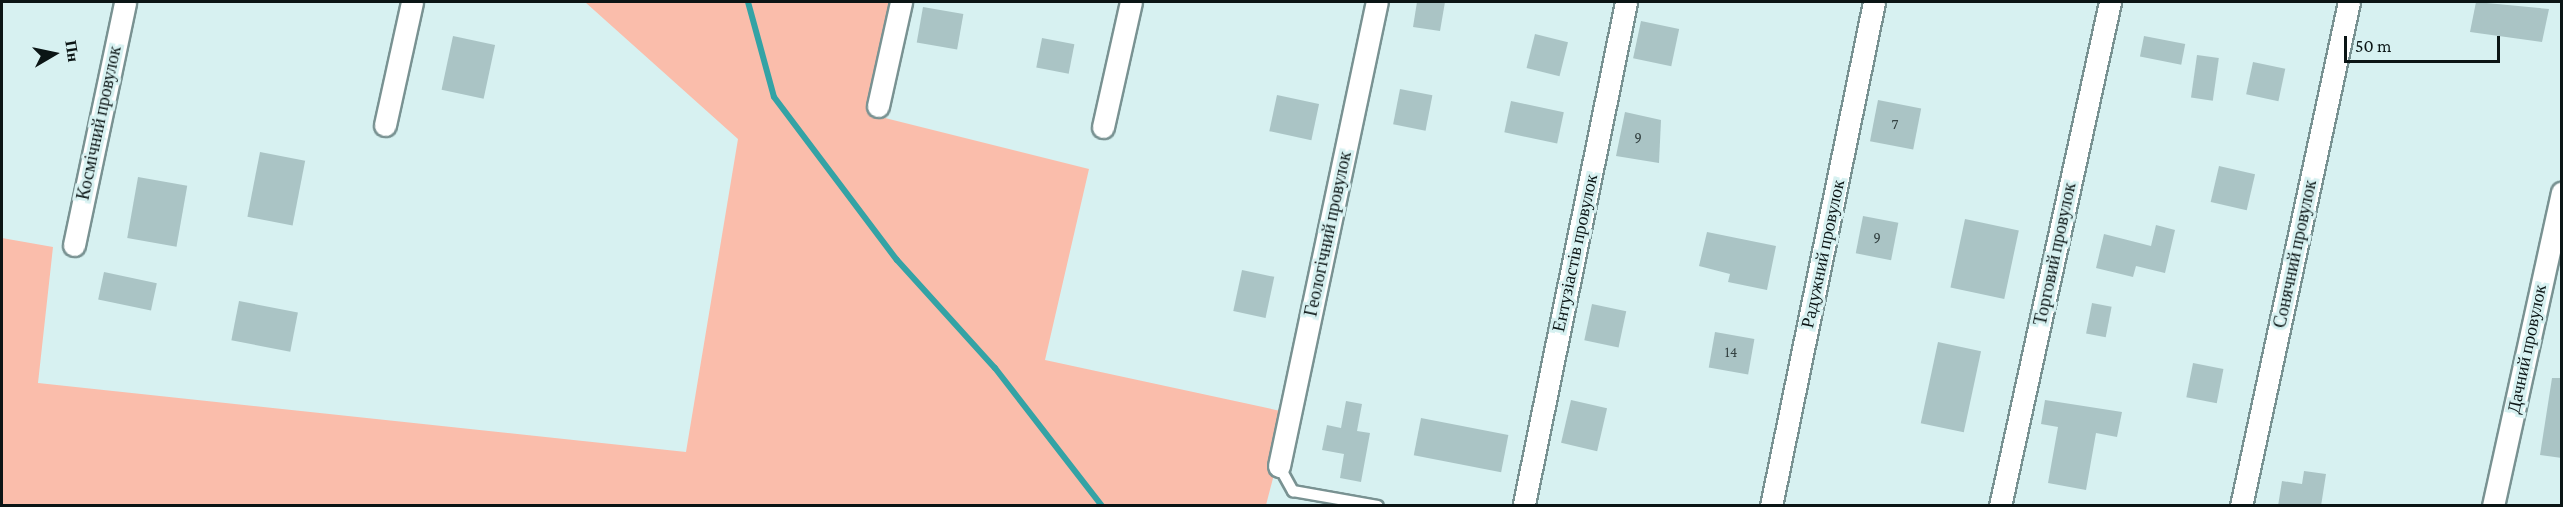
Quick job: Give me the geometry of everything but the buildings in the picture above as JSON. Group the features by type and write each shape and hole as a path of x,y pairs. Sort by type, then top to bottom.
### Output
{"street":[{"name":"Космічний провулок","path":"74,245 125,2"},
{"path":"385,125 412,2"},
{"path":"878,106 901,2"},
{"path":"1103,127 1131,2"},
{"name":"Геологічний провулок","path":"1279,466 1377,2"},
{"name":"Ентузіастів провулок","path":"1521,505 1626,2"},
{"name":"Радужний провулок","path":"1771,506 1874,2"},
{"name":"Торговий провулок","path":"2000,506 2110,2"},
{"name":"Сонячний провулок","path":"2241,506 2349,2"},
{"name":"Дачний провулок","path":"2493,506 2562,192"}],"lane":[{"path":"1279,466 1293,491 1378,506"}],"shaded area":[{"path":"585,2 900,2 873,115 1089,169 1045,360 1290,413 1266,505 2,505 2,238 53,247 38,383 686,452 738,139"}],"waterway":[{"path":"748,2 774,97 897,260 995,368 1102,506"}]}
